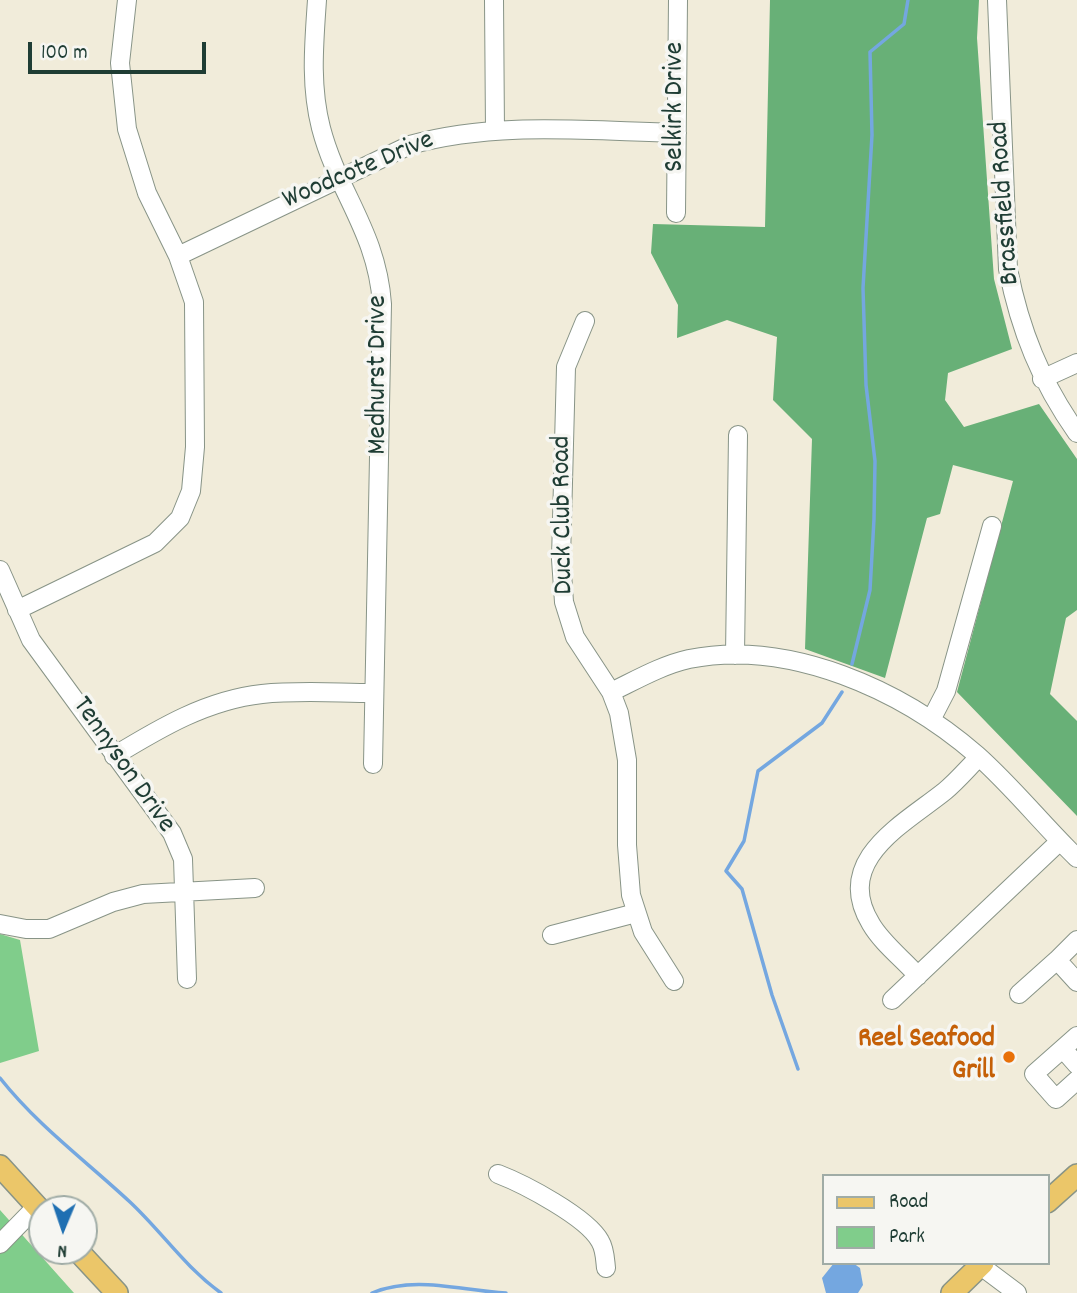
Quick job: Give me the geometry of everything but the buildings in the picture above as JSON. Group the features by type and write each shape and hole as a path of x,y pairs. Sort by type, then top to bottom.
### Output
{"main road":[{"path":"0,1166 28,1197"},
{"path":"1049,1200 1077,1175"},
{"path":"91,1265 117,1293"},
{"path":"952,1293 981,1265"}],"street":[{"path":"17,610 155,543 169,531 186,504 194,476 197,334 194,302 178,256 147,193 126,123 120,63 127,0"},
{"name":"Medhurst Drive","path":"317,0 314,95 321,130 340,178 373,247 383,304 373,764"},
{"path":"494,0 495,131"},
{"name":"Selkirk Drive","path":"676,213 678,0"},
{"name":"Brassfield Road","path":"997,0 1008,269 1023,330 1042,379 1077,433"},
{"name":"Woodcote Drive","path":"178,256 410,145 445,135 495,131 677,133"},
{"name":"Duck Club Road","path":"585,321 566,367 562,583 575,637 611,692 626,743 627,845 636,913 652,949 674,981"},
{"path":"1042,379 1077,363"},
{"path":"735,655 738,435"},
{"path":"931,720 946,691 992,526"},
{"name":"Tennyson Drive","path":"0,569 31,640 172,832 183,859 187,979"},
{"path":"611,692 687,660 735,655 785,661 839,675 904,703 931,720 979,757 1077,858"},
{"path":"114,756 172,721 233,700 261,694 374,693"},
{"path":"918,975 872,926 862,899 864,867 875,846 946,790 979,757"},
{"path":"892,1000 1060,841"},
{"path":"0,924 26,929 49,929 113,902 143,894 256,888"},
{"path":"552,935 636,913"},
{"path":"1019,995 1077,940"},
{"path":"1057,960 1077,982"},
{"path":"1077,1036 1034,1074 1056,1099 1077,1080"},
{"path":"1063,1049 1077,1065"},
{"path":"498,1174 532,1189 585,1224 599,1239 606,1268"},
{"path":"0,1244 28,1219"},
{"path":"983,1265 1017,1293"}],"green space":[{"path":"770,0 979,0 977,38 994,279 1012,349 948,373 945,400 964,427 1039,404 1077,459 1077,610 1066,618 1050,694 1077,721 1077,816 957,692 1013,481 953,465 940,514 927,518 885,678 805,649 812,439 773,400 777,337 727,320 677,338 678,305 651,253 653,224 765,227"},
{"path":"0,934 20,940 39,1051 0,1063"},
{"path":"0,1210 28,1241 28,1265 49,1265 74,1293 0,1293"}],"water":[{"path":"832,1265 856,1265 860,1268 863,1285 858,1293 826,1293 822,1278"}],"waterway":[{"path":"852,664 870,590 874,519 875,461 866,385 863,288 872,135 870,52 904,24 908,0"},
{"path":"798,1069 772,995 742,889 726,871 744,841 758,771 822,723 842,692"},
{"path":"0,1078 46,1127 130,1202 185,1261 221,1293"},
{"path":"372,1293 405,1285 506,1293"}],"place":[{"name":"Reel Seafood Grill","path":"1009,1057"}]}
